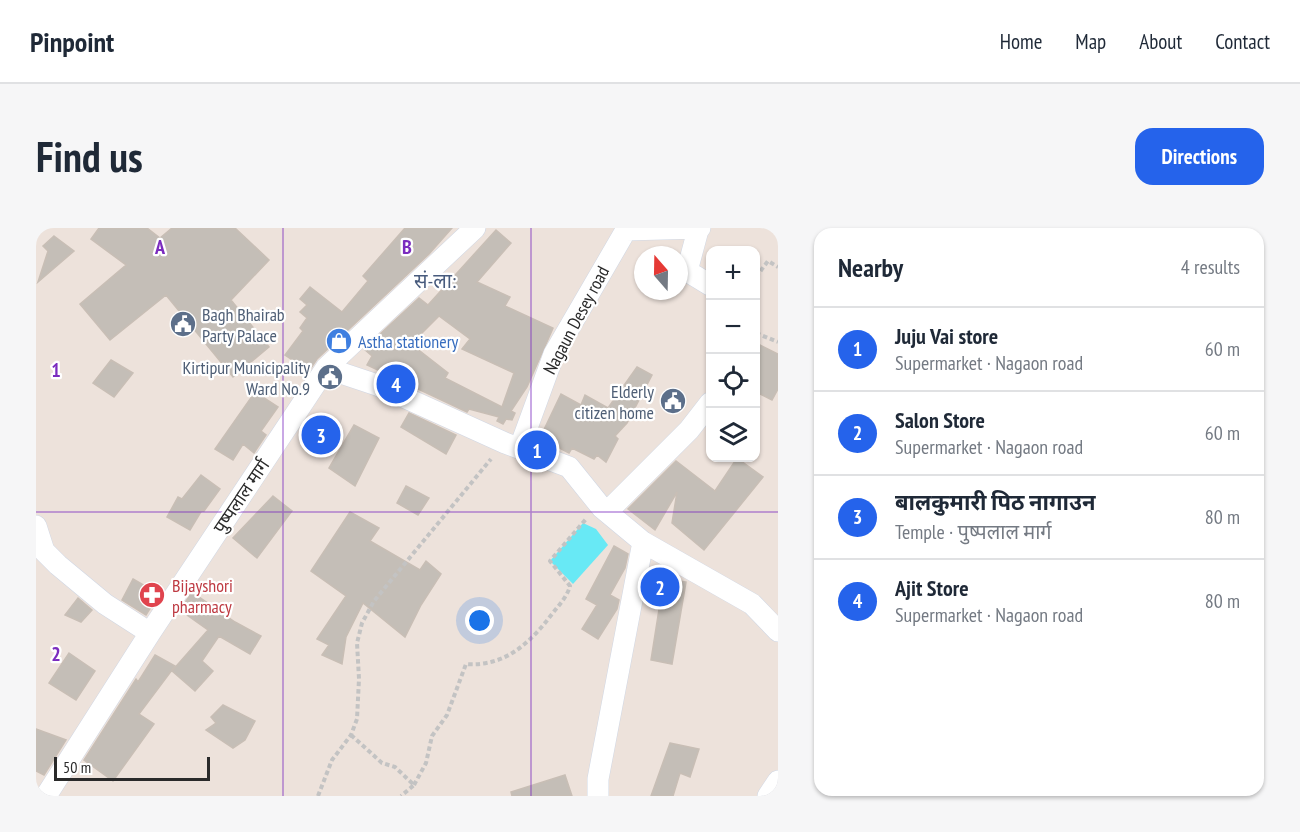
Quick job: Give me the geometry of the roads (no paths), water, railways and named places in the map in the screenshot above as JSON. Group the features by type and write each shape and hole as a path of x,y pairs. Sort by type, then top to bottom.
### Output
{"street":[{"name":"पुष्पलाल मार्ग","path":"46,796 150,633 326,368 475,228"},
{"path":"699,229 687,271 706,282"},
{"name":"Nagaun Desey road","path":"513,445 554,354 626,230 699,229"},
{"path":"326,368 377,386 569,467 607,512 643,542 752,604 778,631"},
{"path":"607,512 689,430 707,408"},
{"path":"36,526 45,551 58,565 105,604 150,633"},
{"path":"598,796 598,778 643,542"},
{"path":"768,796 778,781"}],"water":[{"path":"583,523 596,529 608,545 573,584 550,561"}],"place":[{"name":"Bagh Bhairab Party Palace","path":"183,324"},
{"name":"Astha stationery","path":"339,341"},
{"name":"Kirtipur Municipality Ward No.9","path":"330,377"},
{"name":"Ajit Store","path":"396,384"},
{"name":"Elderly citizen home","path":"673,401"},
{"name":"बालकुमारी पिठ नागाउन","path":"321,435"},
{"name":"Juju Vai store","path":"537,450"},
{"name":"Salon Store","path":"660,587"},
{"name":"Bijayshori pharmacy","path":"152,595"}],"district":[{"name":"सं-ला:","path":"435,281"}]}
